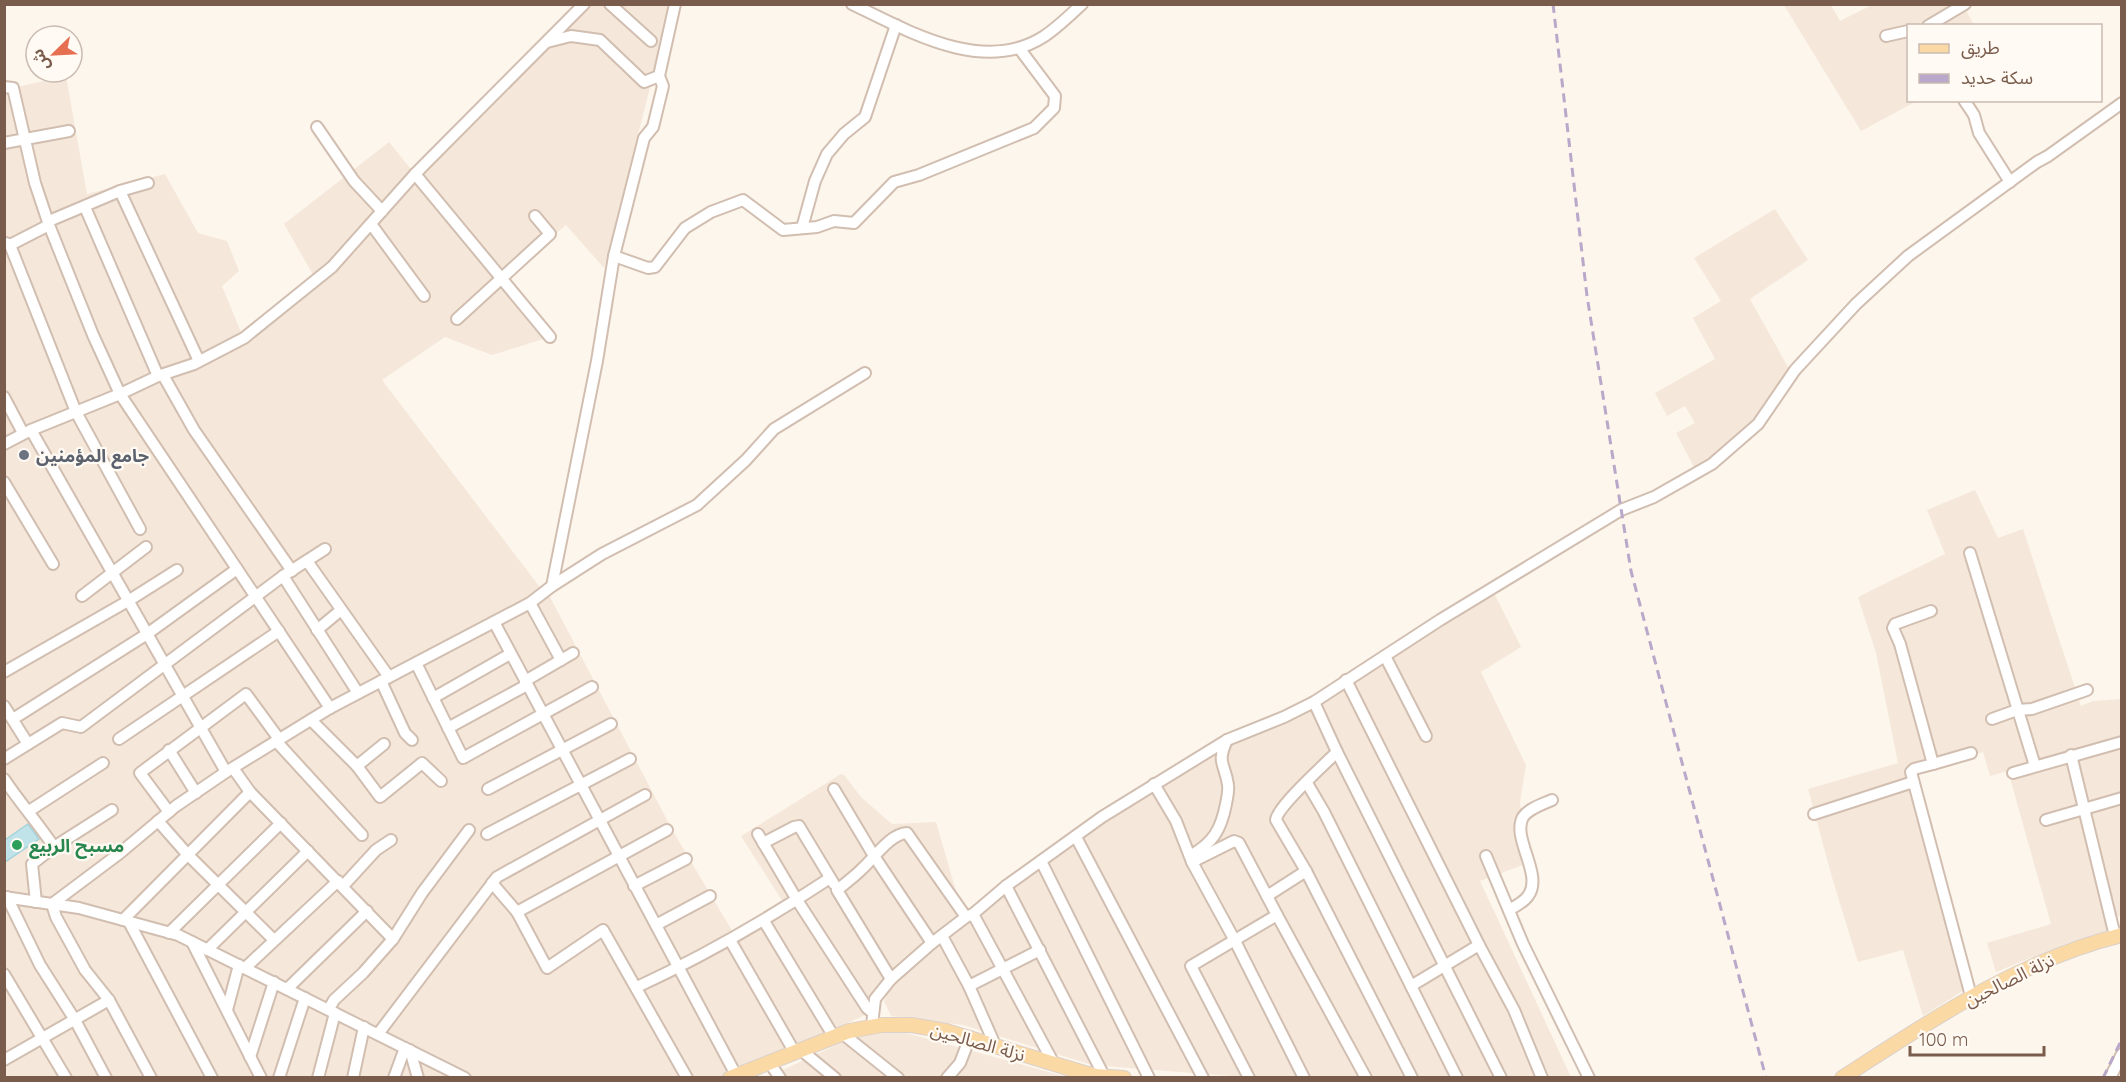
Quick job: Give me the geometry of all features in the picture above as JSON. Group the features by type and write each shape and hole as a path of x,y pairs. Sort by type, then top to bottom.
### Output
{"main road":[{"name":"نزلة الصالحين","path":"1842,1077 1971,996 2054,957 2118,935"},
{"name":"نزلة الصالحين","path":"733,1076 762,1069 873,1019 970,1037 1098,1076 1124,1077"}],"street":[{"path":"4,444 27,432 199,361 244,338 332,267 415,174 584,4"},
{"path":"610,4 651,41"},
{"path":"552,586 597,361 614,256 644,138 653,127 663,86 659,76 675,4"},
{"path":"852,4 896,25 969,52 1019,48 1043,37 1082,4"},
{"path":"1931,24 1965,4"},
{"path":"802,228 815,182 827,154 844,134 866,117 896,25"},
{"path":"1886,36 1907,31"},
{"path":"547,42 571,36 600,40 644,82 659,76"},
{"path":"614,256 648,268 655,267 685,228 711,212 743,200 783,230 817,227 834,221 854,223 894,182 919,175 1034,128 1054,108 1055,96 1019,48"},
{"path":"4,87 13,88 35,183 93,335 120,394 330,708"},
{"path":"1965,102 1974,115 1978,133 2010,182"},
{"path":"873,1019 875,999 891,979 1006,886 1102,817 1227,740 1314,702 1440,620 1621,510 1654,497 1712,464 1758,424 1795,370 1856,304 1908,256 2121,103"},
{"path":"317,127 354,181 382,212"},
{"path":"4,143 69,131"},
{"path":"415,174 550,337"},
{"path":"140,530 76,412 7,243 120,191 148,183"},
{"path":"120,191 199,361"},
{"path":"85,207 161,375 287,573 317,630 358,693"},
{"path":"457,320 550,234 535,216"},
{"path":"371,224 424,296"},
{"path":"52,904 120,853 169,812 278,740 330,708 530,603 602,554 697,505 746,460 774,429 865,373"},
{"path":"4,397 113,573 200,727 230,770 393,939"},
{"path":"4,482 53,564"},
{"path":"82,596 147,548"},
{"path":"4,759 62,723 81,727 287,573 325,549"},
{"path":"1971,553 2035,766"},
{"path":"307,561 385,679 405,733 412,740"},
{"path":"13,719 147,634 237,569"},
{"path":"4,672 128,601 177,570"},
{"path":"530,603 561,660"},
{"path":"317,630 341,610"},
{"path":"1931,611 1895,624 1893,628 1900,644 1933,765"},
{"path":"494,622 733,1076"},
{"path":"119,739 279,631"},
{"path":"448,728 573,653"},
{"path":"433,698 510,654"},
{"path":"1385,657 1426,736"},
{"path":"416,663 463,758 592,687"},
{"path":"1346,680 1514,1011 1541,1077"},
{"path":"1992,719 2018,710 2032,709 2087,690"},
{"path":"169,812 140,773 246,694 278,740 362,835"},
{"path":"1314,702 1337,752 1502,1077"},
{"path":"4,706 28,744"},
{"path":"311,720 357,766 380,797 422,763 441,781"},
{"path":"488,789 611,724"},
{"path":"1191,859 1212,839 1222,823 1229,788 1221,761 1221,752 1227,740"},
{"path":"2013,773 2071,754 2121,742"},
{"path":"357,766 384,744"},
{"path":"169,750 196,793"},
{"path":"1337,752 1289,798 1276,817 1412,1077"},
{"path":"1971,753 1911,772 1971,996"},
{"path":"2071,754 2118,935"},
{"path":"488,834 630,759"},
{"path":"29,811 103,763"},
{"path":"4,779 22,807 29,811 54,847"},
{"path":"1814,814 1913,782"},
{"path":"1307,783 1324,812 1457,1077"},
{"path":"1154,784 1176,821 1191,859 1304,1077"},
{"path":"834,789 874,856 932,944"},
{"path":"126,921 250,792"},
{"path":"378,1034 497,877 645,795"},
{"path":"2046,820 2121,798"},
{"path":"1509,910 1527,898 1533,887 1521,830 1523,818 1531,810 1552,800"},
{"path":"36,902 32,864 112,810"},
{"path":"158,821 188,855 274,940"},
{"path":"169,933 281,823"},
{"path":"873,1019 761,839 799,826 891,979"},
{"path":"318,1077 334,1000 363,973 393,939 422,893 469,830"},
{"path":"517,912 667,830"},
{"path":"837,890 901,834 907,833 969,915 1003,969 1054,1064"},
{"path":"1076,837 1203,1077"},
{"path":"227,1010 242,967 340,884 376,850 391,840"},
{"path":"1191,859 1237,841 1366,1077"},
{"path":"207,950 308,851"},
{"path":"1486,856 1540,981 1589,1077"},
{"path":"634,886 686,859"},
{"path":"1041,861 1149,1077"},
{"path":"1267,896 1306,871"},
{"path":"637,987 678,968 764,921 830,879"},
{"path":"492,883 517,912 547,968 603,930 687,1077"},
{"path":"1006,886 1040,950 1098,1076"},
{"path":"656,926 711,896"},
{"path":"6,897 80,908 169,933 192,942 465,1077"},
{"path":"6,897 40,965 75,1020 106,1077"},
{"path":"52,904 56,917 85,969 109,1000 151,1077"},
{"path":"287,989 367,911"},
{"path":"1249,1077 1191,966 1276,915"},
{"path":"126,921 212,1077"},
{"path":"764,921 839,1035 898,1077"},
{"path":"942,936 969,986 995,1045"},
{"path":"730,940 798,1051 835,1077"},
{"path":"192,942 261,1077"},
{"path":"1410,986 1479,945"},
{"path":"969,986 1040,950"},
{"path":"4,974 66,1077"},
{"path":"250,1057 274,982"},
{"path":"279,1077 305,998"},
{"path":"4,1060 109,1000"},
{"path":"353,1077 364,1027"},
{"path":"947,1077 960,1064 970,1037"},
{"path":"394,1077 408,1049"},
{"path":"408,1049 418,1077"},
{"path":"2110,1077 2121,1054"},
{"path":"762,1069 780,1077"}],"shaded area":[{"path":"573,5 671,5 604,268 566,225 503,279 550,337 492,355 445,337 382,380 539,586 550,597 674,833 737,939 788,910 741,836 841,774 862,798 892,824 936,822 963,915 886,978 863,1016 730,1077 5,1077 4,90 31,84 67,84 87,194 165,174 198,233 227,241 239,271 222,286 243,337 316,280 284,224 389,142 415,174"},
{"path":"1784,5 1831,5 1840,21 1872,5 1963,5 1973,24 1907,24 1907,102 1915,102 1861,131"},
{"path":"1775,209 1808,260 1750,299 1789,369 1754,419 1711,461 1695,469 1676,433 1695,423 1685,406 1667,416 1655,393 1715,359 1693,318 1721,301 1694,258"},
{"path":"1975,490 1998,538 2023,529 2081,706 2093,701 2121,699 2121,916 2109,918 2111,929 2065,944 1996,972 1987,943 2051,924 2008,771 1990,776 1983,752 1976,754 1973,749 1908,768 1966,989 1923,1016 1903,950 1858,962 1808,789 1898,763 1876,653 1858,597 1945,554 1927,510"},
{"path":"1492,589 1521,647 1481,672 1526,765 1520,802 1528,863 1480,881 1571,1077 1255,1078 1092,1065 963,1025 891,1016 884,1001 893,981 978,910 1227,740 1284,717"},
{"path":"895,1030 1067,1077 766,1078 855,1036"}],"water":[{"name":"مسبح الربيع","path":"28,824 39,839 5,862 5,840"}],"railway":[{"path":"1553,4 1587,296 1631,571 1766,1078"},
{"path":"2103,1078 2122,1039"}],"place":[{"name":"جامع المؤمنين","path":"24,455"},
{"name":"مسبح الربيع","path":"17,845"}]}
